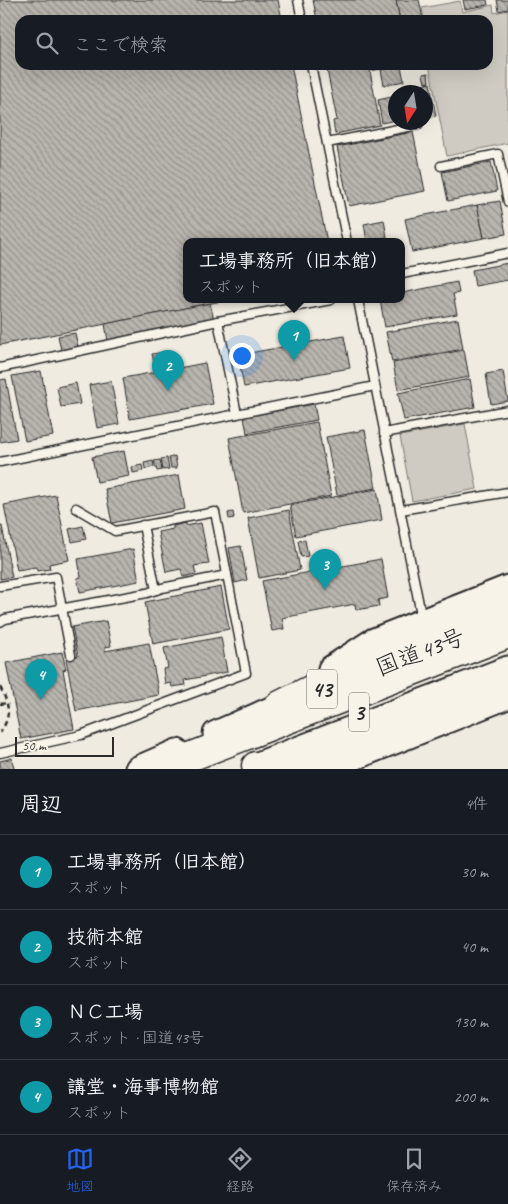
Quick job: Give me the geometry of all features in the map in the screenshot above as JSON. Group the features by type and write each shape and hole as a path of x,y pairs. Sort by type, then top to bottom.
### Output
{"highway":[{"path":"280,705 348,671 432,624 508,588"},
{"path":"432,624 508,602"},
{"name":"国道43号","path":"138,769 280,705 508,618"},
{"name":"3","path":"159,769 508,634"},
{"name":"3","path":"210,769 508,653"},
{"name":"国道43号","path":"252,767 508,669"},
{"path":"252,767 300,765 508,683"}],"street":[{"path":"300,765 345,766 508,701"}],"lane":[{"path":"298,0 301,15"},
{"path":"312,70 346,238"},
{"path":"327,143 397,130"},
{"path":"442,166 498,154 508,202"},
{"path":"405,273 508,253"},
{"path":"0,368 218,321 316,303"},
{"path":"359,303 395,489 432,624"},
{"path":"218,321 237,414"},
{"path":"0,462 375,386"},
{"path":"384,433 508,410"},
{"path":"401,510 508,492"},
{"path":"0,753 81,735 246,673 215,512 115,531 76,508"},
{"path":"143,525 156,590"},
{"path":"0,622 6,619 147,593 227,574"},
{"path":"0,586 56,577 71,655"}],"path":[{"path":"0,687 8,703 6,724 0,733"},
{"path":"0,704 8,703"}],"shaded area":[{"path":"460,1 462,12 493,5 494,13 508,10 508,143 447,156 430,70 493,70 493,15 423,15 422,8"},
{"path":"465,424 477,489 412,501 400,436"}],"building":[{"path":"0,0 278,0 281,15 15,15 15,70 292,70 326,238 183,238 183,303 212,303 0,345"},
{"path":"313,0 396,0 399,15 316,15"},
{"path":"396,0 419,0 422,15 399,15"},
{"path":"463,0 487,0 488,5 465,9"},
{"path":"497,0 508,0 508,9 499,11"},
{"path":"327,70 375,70 370,71 380,125 335,134 333,121 337,120"},
{"path":"381,70 402,70 404,81 384,85"},
{"path":"428,73 429,82 425,83 423,74"},
{"path":"388,98 388,122 382,123 378,100"},
{"path":"433,100 436,116 433,117"},
{"path":"413,132 425,191 349,206 337,147"},
{"path":"491,162 497,191 448,201 442,172"},
{"path":"500,201 506,234 484,238 477,205"},
{"path":"477,205 484,238 412,252 405,219"},
{"path":"384,220 387,237 366,238 364,224"},
{"path":"508,263 508,280 475,286 472,270"},
{"path":"457,282 459,293 453,294 457,314 385,327 381,303 405,303 405,292"},
{"path":"210,303 214,320 108,341 105,324"},
{"path":"458,319 463,349 392,362 386,332"},
{"path":"75,333 78,347 61,350 58,336"},
{"path":"344,336 350,368 244,387 238,355"},
{"path":"464,350 469,377 398,390 393,363"},
{"path":"165,352 168,370 205,363 213,404 130,419 123,378 156,372 152,354"},
{"path":"41,371 53,436 25,441 12,376"},
{"path":"503,371 508,401 491,404 486,374"},
{"path":"6,379 17,439 0,442 0,380"},
{"path":"470,379 475,407 404,420 398,393"},
{"path":"111,381 119,424 97,428 89,385"},
{"path":"76,383 80,404 61,407 57,387"},
{"path":"314,404 317,420 247,433 244,417"},
{"path":"317,422 331,496 243,513 229,438"},
{"path":"365,430 376,488 337,495 326,437"},
{"path":"124,451 129,476 97,482 92,457"},
{"path":"175,456 177,468 171,468 169,458"},
{"path":"167,458 169,469 163,470 161,459"},
{"path":"160,460 162,470 157,471 154,461"},
{"path":"153,461 154,467 145,469 144,463"},
{"path":"142,465 143,471 133,473 132,467"},
{"path":"179,475 185,509 112,523 105,489"},
{"path":"377,489 382,520 296,536 290,505"},
{"path":"56,495 69,560 49,564 50,569 37,571 36,567 17,570 4,505"},
{"path":"289,510 300,570 259,578 248,518"},
{"path":"233,512 234,518 229,519 228,513"},
{"path":"186,523 186,526 201,523 209,564 194,566 196,574 183,577 181,569 166,572 158,532 173,529 173,526"},
{"path":"0,526 2,526 12,577 0,579"},
{"path":"83,526 86,539 72,542 69,529"},
{"path":"305,540 308,556 301,557 298,541"},
{"path":"241,546 247,580 235,583 229,548"},
{"path":"133,549 139,581 80,592 77,578 81,577 78,559"},
{"path":"381,559 388,598 378,600 379,606 356,610 355,604 282,618 284,629 272,631 262,581"},
{"path":"221,587 229,629 153,644 145,602"},
{"path":"106,621 111,646 105,647 105,651 149,643 159,695 76,711 66,659 78,656 72,627"},
{"path":"221,637 227,672 185,680 186,685 172,687 171,683 165,684 163,669 168,668 164,648"},
{"path":"62,652 66,669 63,670 74,729 21,739 6,663"},
{"path":"12,758 14,769 0,769 0,761"}],"place":[{"name":"工場事務所（旧本館）","path":"294,361"},
{"name":"技術本館","path":"168,391"},
{"name":"ＮＣ工場","path":"325,590"},
{"name":"講堂・海事博物館","path":"41,700"}]}
